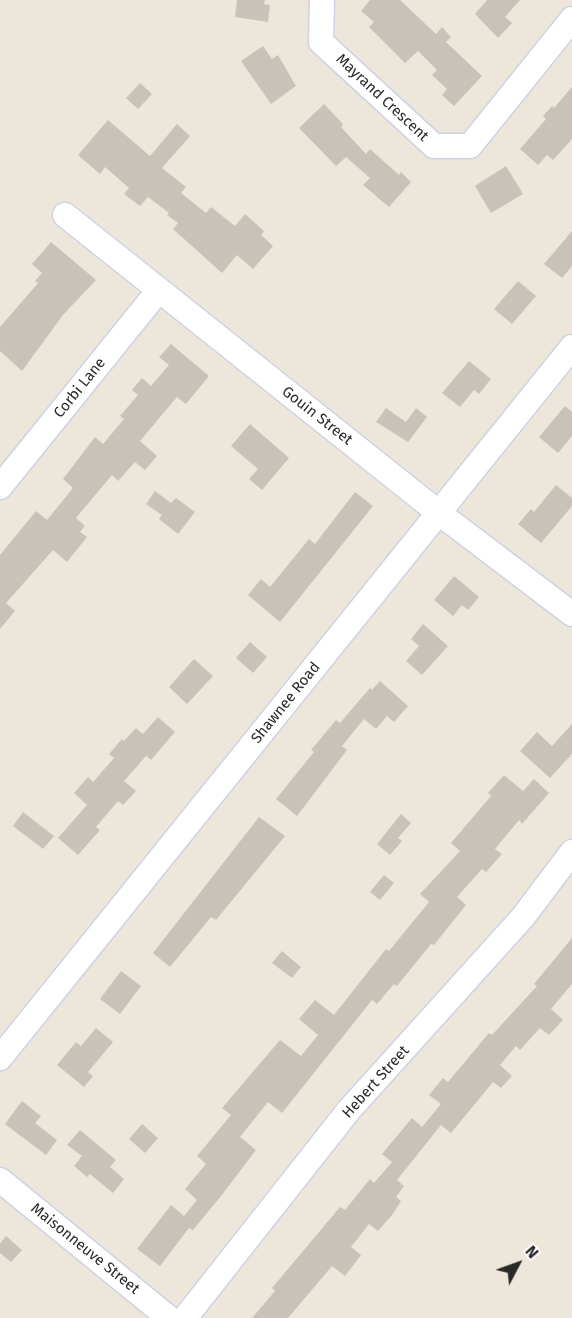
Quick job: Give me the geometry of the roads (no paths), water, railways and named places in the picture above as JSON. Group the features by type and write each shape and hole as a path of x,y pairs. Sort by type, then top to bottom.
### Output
{"street":[{"name":"Mayrand Crescent","path":"322,0 321,42 434,146 470,146 572,19"},
{"name":"Gouin Street","path":"65,215 439,513 572,614"},
{"name":"Corbi Lane","path":"0,487 159,290"},
{"name":"Shawnee Road","path":"0,1058 572,347"},
{"name":"Hebert Street","path":"185,1318 349,1110 523,917 572,852"},
{"name":"Maisonneuve Street","path":"0,1180 169,1318"}]}
